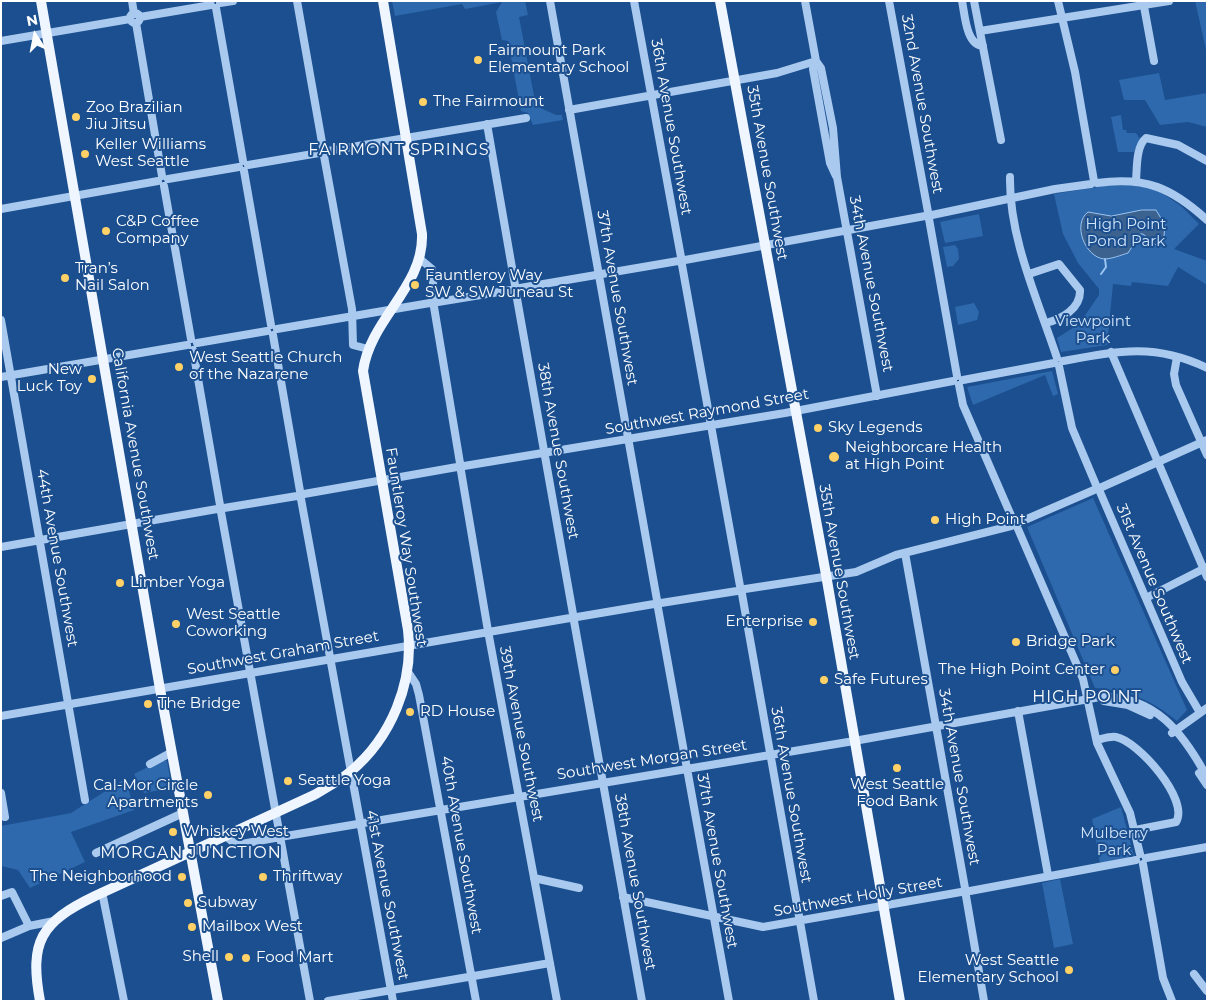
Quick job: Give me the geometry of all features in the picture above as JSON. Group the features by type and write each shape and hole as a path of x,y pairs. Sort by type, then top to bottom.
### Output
{"main road":[{"name":"California Avenue Southwest","path":"41,1 160,689 218,1001"},
{"name":"Fauntleroy Way Southwest","path":"40,1001 35,969 37,953 43,937 54,921 76,905 314,795 350,772 378,742 396,710 403,690 408,672 409,645 363,380 368,349 411,278 420,259 423,246 421,222 383,1"},
{"name":"35th Avenue Southwest","path":"720,1 826,577 900,1001"}],"street":[{"path":"132,1 249,673 310,1001"},
{"path":"1,41 232,1"},
{"path":"297,1 351,317 353,345 357,348 368,349"},
{"name":"37th Avenue Southwest","path":"550,1 729,1001"},
{"name":"36th Avenue Southwest","path":"634,1 814,1001"},
{"name":"34th Avenue Southwest","path":"805,1 816,61 821,68 833,128 837,177 877,396"},
{"name":"32nd Avenue Southwest","path":"889,1 963,405 1083,679 1088,699"},
{"path":"962,1 969,33 976,44 983,46"},
{"path":"974,1 1001,140"},
{"path":"1058,1 1060,18 1075,72 1094,183"},
{"path":"980,31 1143,3 1169,1"},
{"path":"1143,3 1154,61"},
{"name":"41st Avenue Southwest","path":"216,4 329,659 393,1001"},
{"path":"569,110 777,73 816,61"},
{"path":"1,208 526,118"},
{"name":"38th Avenue Southwest","path":"487,124 642,1001"},
{"path":"1136,181 1139,154 1142,143 1146,138 1178,146 1207,161"},
{"name":"31st Avenue Southwest","path":"1010,177 1011,198 1020,245 1058,362 1072,428 1182,682 1203,710"},
{"path":"1,377 766,246 928,216 1055,188 1094,183 1136,181 1160,187 1177,195 1207,220"},
{"name":"39th Avenue Southwest","path":"420,259 432,269 434,302 488,631 558,1001"},
{"path":"1029,274 1059,264 1080,290 1078,298 1065,317 1046,323"},
{"name":"44th Avenue Southwest","path":"1,320 85,800"},
{"name":"Southwest Raymond Street","path":"1,547 381,480 795,412 1110,352 1145,351 1177,357 1207,368"},
{"path":"1110,352 1207,576"},
{"path":"1177,357 1174,368 1175,380 1204,441 1207,455"},
{"name":"Southwest Graham Street","path":"1,716 488,631 856,572 905,553 1016,524 1158,463 1204,441"},
{"name":"34th Avenue Southwest","path":"905,553 984,1001"},
{"path":"1146,598 1205,568"},
{"name":"40th Avenue Southwest","path":"408,672 416,684 419,695 476,1001"},
{"path":"403,690 419,695"},
{"name":"Southwest Morgan Street","path":"226,836 233,844 240,846 359,823 854,741 1088,699 1114,697 1135,701 1154,711 1174,731"},
{"path":"1088,699 1097,740 1124,800 1135,830 1163,978 1172,1001"},
{"path":"1174,731 1203,710"},
{"path":"1018,711 1048,876"},
{"path":"1174,731 1207,777"},
{"path":"1174,731 1207,785"},
{"path":"1097,740 1115,737 1140,750 1153,763 1175,799 1179,811 1176,822 1135,830"},
{"path":"150,764 172,752"},
{"path":"1,793 5,817"},
{"path":"96,853 183,813"},
{"name":"Southwest Holly Street","path":"623,897 760,927 884,907 1207,847"},
{"path":"534,878 579,888"},
{"path":"1,896 12,892 29,926"},
{"path":"102,892 124,1001"},
{"path":"1,938 29,926 54,921"},
{"path":"328,1001 550,963"},
{"path":"1194,974 1207,991"}],"green space":[{"path":"392,1 525,1 528,15 519,17 536,106 556,115 562,115 563,120 533,125 528,113 521,111 508,41 502,40 496,12 502,2 465,9 462,4 395,16"},
{"path":"1195,1 1207,1 1207,54"},
{"path":"1159,73 1165,100 1207,93 1207,127 1188,122 1160,125 1145,100 1124,100 1119,80"},
{"path":"1121,115 1123,130 1126,130 1127,133 1136,133 1140,139 1134,152 1118,152 1111,117"},
{"name":"High Point Pond Park","path":"1129,185 1156,189 1181,206 1199,224 1174,249 1207,261 1207,285 1178,267 1168,286 1132,282 1131,286 1113,284 1107,345 1061,352 1057,338 1076,326 1084,317 1099,295 1099,289 1078,263 1063,234 1054,194 1104,186"},
{"path":"979,214 983,236 945,243 940,222"},
{"path":"955,245 958,249 959,259 953,266 947,267 943,247"},
{"path":"974,303 979,312 977,320 958,325 955,307"},
{"path":"1052,371 1058,394 1053,396 1045,375 973,405 967,387"},
{"path":"1093,498 1187,710 1177,721 1158,707 1139,697 1119,691 1095,688 1027,527"},
{"path":"162,760 167,761 172,788 144,793 134,774"},
{"path":"126,778 134,810 71,832 85,862 30,888 18,870 1,866 1,826 71,813"},
{"name":"Mulberry Park","path":"1121,807 1134,856 1100,863 1092,819"},
{"path":"1060,879 1073,944 1054,948 1042,883"}],"shaded area":[{"path":"1142,210 1156,210 1165,225 1164,236 1156,245 1143,234 1140,234 1128,253 1104,259 1097,257 1086,246 1081,232 1081,224 1083,217 1088,212 1111,216"}],"waterway":[{"path":"1101,274 1106,267 1105,259"}],"place":[{"name":"Fairmount Park Elementary School","path":"478,60"},
{"name":"The Fairmount","path":"423,102"},
{"name":"Zoo Brazilian Jiu Jitsu","path":"76,117"},
{"name":"Keller Williams West Seattle","path":"85,154"},
{"name":"C&P Coffee Company","path":"106,231"},
{"name":"Tran’s Nail Salon","path":"65,278"},
{"name":"Fauntleroy Way SW & SW Juneau St","path":"415,285"},
{"name":"West Seattle Church of the Nazarene","path":"179,367"},
{"name":"New Luck Toy","path":"92,379"},
{"name":"Sky Legends","path":"818,428"},
{"name":"Neighborcare Health at High Point","path":"834,457"},
{"name":"High Point","path":"935,520"},
{"name":"Limber Yoga","path":"120,583"},
{"name":"Enterprise","path":"813,622"},
{"name":"West Seattle Coworking","path":"176,624"},
{"name":"Bridge Park","path":"1016,642"},
{"name":"The High Point Center","path":"1115,670"},
{"name":"Safe Futures","path":"824,680"},
{"name":"The Bridge","path":"148,704"},
{"name":"RD House","path":"410,712"},
{"name":"West Seattle Food Bank","path":"897,768"},
{"name":"Seattle Yoga","path":"288,781"},
{"name":"Cal-Mor Circle Apartments","path":"208,795"},
{"name":"Whiskey West","path":"173,832"},
{"name":"The Neighborhood","path":"182,877"},
{"name":"Thriftway","path":"263,877"},
{"name":"Subway","path":"188,903"},
{"name":"Mailbox West","path":"192,927"},
{"name":"Shell","path":"229,957"},
{"name":"Food Mart","path":"246,958"},
{"name":"West Seattle Elementary School","path":"1069,970"}],"district":[{"name":"FAIRMONT SPRINGS","path":"399,150"},
{"name":"HIGH POINT","path":"1087,697"},
{"name":"MORGAN JUNCTION","path":"191,853"}],"park label":[{"name":"Viewpoint Park","path":"1093,330"}]}
